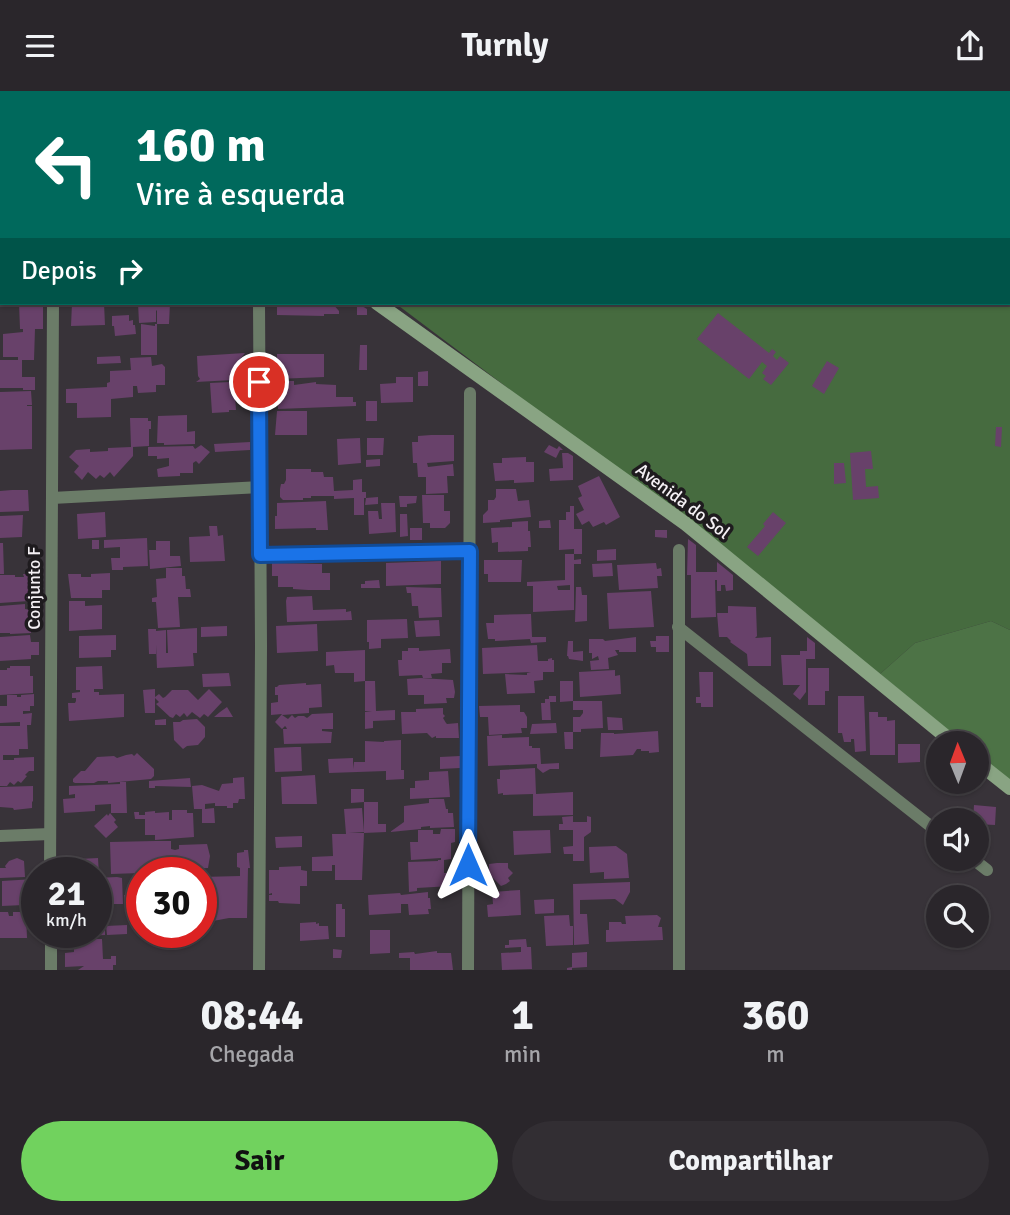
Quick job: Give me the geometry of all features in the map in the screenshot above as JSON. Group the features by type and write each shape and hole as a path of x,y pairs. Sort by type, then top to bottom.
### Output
{"street":[{"name":"Conjunto F","path":"50,857 53,305"},
{"path":"259,305 259,970"},
{"name":"Avenida do Sol","path":"380,305 686,524 940,731"},
{"path":"468,970 470,393"},
{"path":"52,498 260,487"},
{"path":"679,550 679,970"},
{"path":"260,555 470,551"},
{"path":"678,627 926,823"},
{"path":"989,771 1010,788"},
{"path":"0,836 50,834"},
{"path":"51,948 51,970"}],"green space":[{"path":"398,305 1010,305 1010,630 991,621 915,643 880,674"},
{"path":"991,621 1010,630 1010,781 989,763 989,731 949,731 880,674 915,643"}],"building":[{"path":"19,305 43,305 43,329 35,329 34,360 22,360 22,377 35,377 35,390 0,388 0,360 18,360 18,357 3,357 3,334 23,332 23,329 20,329"},
{"path":"72,305 104,305 105,325 71,326"},
{"path":"138,305 170,305 169,324 157,324 156,310 156,322 139,323"},
{"path":"277,305 334,305 339,311 339,314 324,316 277,315"},
{"path":"357,305 367,309 367,315 357,315"},
{"path":"718,313 769,353 772,349 776,352 773,356 777,360 780,356 789,363 771,385 763,379 766,376 762,373 767,366 762,362 749,379 697,339"},
{"path":"129,315 129,321 133,320 135,325 136,334 115,336 112,316"},
{"path":"141,324 157,324 157,355 141,355"},
{"path":"360,345 367,345 367,370 359,370"},
{"path":"245,353 241,358 241,366 252,366 252,379 196,382 200,379 197,356"},
{"path":"277,354 324,354 324,377 277,379"},
{"path":"120,356 121,363 97,364 97,357"},
{"path":"151,357 152,366 162,364 165,367 165,385 156,385 156,392 138,393 137,386 133,386 133,397 111,399 111,417 77,418 77,403 66,403 66,389 107,387 110,371 131,370 130,358"},
{"path":"827,361 839,368 824,394 812,386"},
{"path":"428,371 428,386 418,386 418,372"},
{"path":"396,377 413,377 413,402 381,403 380,384 396,383"},
{"path":"277,381 294,381 294,385 316,382 336,385 336,397 353,397 356,406 278,409"},
{"path":"230,382 231,395 235,395 236,410 212,413 210,383"},
{"path":"31,391 32,405 27,406 32,406 32,449 0,450 0,392"},
{"path":"366,401 377,401 377,421 366,421"},
{"path":"277,411 307,411 307,435 275,435"},
{"path":"187,415 187,432 195,431 195,444 157,443 158,416"},
{"path":"130,418 148,418 148,421 151,421 149,446 133,447 133,456 114,477 110,472 104,478 100,475 96,479 88,472 82,480 74,472 79,466 69,457 76,450 90,449 90,452 131,447"},
{"path":"996,427 1002,427 1001,447 995,446"},
{"path":"454,435 454,461 427,463 428,467 453,464 454,476 447,476 448,493 426,494 426,477 418,477 417,463 413,463 412,442 418,442 418,436"},
{"path":"360,438 361,463 338,465 337,439"},
{"path":"367,438 384,438 383,455 367,455"},
{"path":"250,442 250,450 215,452 214,444"},
{"path":"201,445 210,452 199,464 196,461 193,463 193,473 180,473 180,476 158,477 157,469 169,466 169,458 157,459 157,456 148,456 148,447 193,446 195,449"},
{"path":"549,445 557,449 559,446 563,450 560,450 556,458 544,452"},
{"path":"871,451 873,469 865,469 866,487 878,486 879,498 853,500 850,453"},
{"path":"562,453 573,456 573,480 550,481 549,469 563,468"},
{"path":"526,457 526,462 534,462 534,482 495,481 493,463 502,463 502,458"},
{"path":"380,459 380,466 366,467 366,460"},
{"path":"834,463 844,463 846,483 834,484"},
{"path":"286,469 323,472 324,477 333,477 334,491 353,490 353,480 362,479 362,492 366,492 364,515 354,515 354,498 311,496 303,500 283,500 280,497 280,489 286,480"},
{"path":"599,476 620,517 606,525 604,522 593,527 589,521 582,525 576,514 584,510 578,498 582,496 578,486"},
{"path":"496,489 516,489 518,501 529,500 531,517 483,523 483,515 488,510 488,500 494,500"},
{"path":"28,490 29,511 0,512 0,491"},
{"path":"422,495 444,495 444,511 450,511 450,523 445,528 430,528 430,523 423,523"},
{"path":"399,496 417,496 416,503 400,507"},
{"path":"378,497 378,504 365,505 366,498"},
{"path":"326,501 328,530 275,529 277,503"},
{"path":"381,503 395,503 396,532 369,534 368,511 378,511 379,519 382,519"},
{"path":"570,506 574,506 574,529 582,529 582,554 574,554 574,549 559,550 559,520 566,520 566,512 570,512"},
{"path":"105,512 106,537 78,539 77,514"},
{"path":"773,512 786,523 758,556 747,547"},
{"path":"400,514 407,514 408,536 400,537"},
{"path":"23,515 22,537 0,538 0,516"},
{"path":"550,520 551,528 539,528 539,521"},
{"path":"528,521 531,547 528,547 528,551 498,552 498,542 492,543 491,528 512,527 512,522"},
{"path":"209,526 217,526 218,536 223,535 225,561 190,562 189,537 210,536"},
{"path":"410,528 422,528 422,540 410,540"},
{"path":"655,530 667,530 667,538 655,537"},
{"path":"147,538 148,566 112,570 111,558 120,558 120,547 104,548 104,540"},
{"path":"688,539 696,545 696,572 717,572 717,562 733,575 733,590 726,591 725,585 721,585 721,591 717,591 715,580 716,617 691,618 691,575 687,575"},
{"path":"92,540 99,540 99,549 92,549"},
{"path":"156,541 170,541 170,556 180,556 181,566 150,569 149,550 156,550"},
{"path":"0,543 3,543 4,574 0,574"},
{"path":"616,549 616,560 597,561 597,550"},
{"path":"565,554 574,554 574,560 581,559 581,564 574,564 574,610 533,612 533,586 527,586 527,582 565,580","holes":["570,585 570,590 558,590 557,586"]},
{"path":"484,560 522,560 521,582 488,582 488,574 484,574"},
{"path":"441,561 441,584 386,586 386,563"},
{"path":"272,563 322,564 322,573 330,573 330,590 278,587 278,576 272,576"},
{"path":"612,563 613,576 593,577 592,564"},
{"path":"656,563 657,569 661,568 662,576 657,576 658,588 619,590 617,565"},
{"path":"166,568 182,568 186,589 190,589 191,597 178,597 180,627 158,628 156,602 152,602 152,598 157,597 156,579 166,578"},
{"path":"110,573 110,590 102,590 102,598 71,598 68,574 91,577 91,574"},
{"path":"23,574 37,574 37,593 29,601 0,603 0,575 24,577"},
{"path":"379,580 380,588 361,588 365,581"},
{"path":"406,587 441,588 442,617 419,618 418,606 412,606 411,593 407,593"},
{"path":"576,587 581,587 582,595 587,595 587,621 575,622"},
{"path":"651,591 654,627 609,629 607,593"},
{"path":"312,596 313,610 346,609 346,612 351,611 352,620 287,622 287,597"},
{"path":"69,601 85,601 85,606 102,605 102,629 69,631"},
{"path":"25,604 25,609 31,610 31,633 0,633 0,606"},
{"path":"728,606 756,607 755,638 771,637 771,666 748,666 747,654 727,637 719,637 717,613 728,613"},
{"path":"531,614 532,637 546,637 546,642 531,643 530,639 488,639 486,623 494,623 494,615"},
{"path":"407,619 408,638 381,639 381,648 369,649 367,620"},
{"path":"439,620 440,636 416,637 414,621"},
{"path":"317,624 318,651 277,653 276,626"},
{"path":"227,626 227,636 201,637 201,627"},
{"path":"197,628 194,666 157,668 156,645 156,654 149,654 148,629 166,630 168,653 167,630"},
{"path":"30,635 31,642 39,642 39,655 31,655 31,659 0,661 0,637"},
{"path":"116,635 116,650 111,650 111,657 79,658 79,636"},
{"path":"656,636 669,636 669,652 656,652 656,647 651,647 650,641 656,641"},
{"path":"636,637 636,652 615,650 618,655 608,658 609,669 591,670 590,661 599,660 598,656 592,659 592,653 589,653 589,639 605,641"},
{"path":"807,637 815,643 815,659 806,659 806,692 800,700 793,694 800,685 783,685 781,655 800,655 800,651 807,651"},
{"path":"568,641 573,641 573,652 583,651 583,661 569,659"},
{"path":"537,645 538,661 552,658 554,672 543,672 543,680 534,681 535,693 507,694 505,674 527,675 531,672 483,674 482,648"},
{"path":"408,648 419,648 419,651 450,649 451,663 442,663 442,673 431,674 432,678 423,678 422,675 399,676 398,660 402,660 402,651 408,651"},
{"path":"365,650 365,681 354,682 354,673 335,673 334,665 326,666 326,652"},
{"path":"10,666 30,666 33,693 0,695 0,670 7,670"},
{"path":"102,666 103,689 94,689 94,692 99,692 99,695 124,694 124,717 69,721 68,703 75,703 76,698 72,698 72,693 80,692 76,690 76,667"},
{"path":"808,668 829,668 829,691 825,691 825,705 808,705"},
{"path":"615,670 615,676 620,675 621,694 580,697 579,672"},
{"path":"699,672 713,672 713,707 701,707 701,703 696,703 696,697 700,697"},
{"path":"229,673 231,686 203,687 202,674"},
{"path":"407,679 453,680 454,698 446,698 447,703 424,704 424,695 408,695"},
{"path":"365,681 375,681 376,711 395,710 395,720 373,721 373,728 365,729 365,712 372,712 365,711"},
{"path":"560,681 573,681 573,701 560,702"},
{"path":"321,684 322,707 309,708 309,713 282,715 288,719 292,715 295,718 307,718 312,714 333,713 333,729 322,729 332,732 331,743 284,744 283,729 287,729 285,726 282,729 275,722 282,714 271,715 271,703 278,702 275,687"},
{"path":"155,689 155,697 159,694 163,698 172,690 188,690 198,700 209,689 222,702 208,717 204,714 200,718 192,712 187,717 184,713 180,717 176,714 173,718 156,704 159,702 155,698 155,713 145,713 143,690"},
{"path":"34,694 34,706 30,706 30,711 23,711 23,714 32,713 31,725 27,725 28,749 19,749 19,755 3,755 3,760 34,757 34,771 29,771 21,783 18,781 14,785 10,782 7,786 0,786 0,726 20,726 20,722 0,723 0,706 7,706 7,695 21,697"},
{"path":"549,696 556,696 556,702 550,702 551,720 542,720 541,703 545,703"},
{"path":"838,696 864,696 866,751 855,752 854,739 844,742 842,733 838,733"},
{"path":"573,701 602,701 603,728 573,732 573,717 580,717 583,710 573,710"},
{"path":"520,705 520,712 524,712 527,717 527,728 521,728 522,733 489,735 488,717 480,717 479,706"},
{"path":"227,707 233,717 214,717 220,712"},
{"path":"443,708 443,718 447,724 458,723 459,738 432,738 427,733 402,734 401,712"},
{"path":"869,712 878,712 878,717 887,717 887,721 895,720 895,755 870,755"},
{"path":"607,717 622,718 623,730 608,730"},
{"path":"166,719 166,725 155,725 155,720"},
{"path":"197,719 205,727 205,737 198,745 183,749 174,740 173,722"},
{"path":"556,723 557,733 530,734 532,724"},
{"path":"658,731 659,752 649,753 637,749 633,755 600,757 601,733"},
{"path":"564,732 573,732 573,749 565,749"},
{"path":"502,735 502,738 529,737 529,746 540,748 541,764 559,763 559,769 550,769 543,773 537,768 537,764 488,766 487,736"},
{"path":"401,740 401,770 404,770 404,779 386,780 386,771 329,773 328,759 353,758 353,769 354,762 365,762 365,741"},
{"path":"898,744 920,744 920,762 898,763"},
{"path":"301,747 302,771 275,772 274,748"},
{"path":"137,753 154,769 151,779 108,783 73,782 97,757 117,758 132,754 134,756"},
{"path":"460,756 460,768 440,769 440,757"},
{"path":"535,768 536,794 573,792 573,815 533,816 533,794 498,794 497,779 500,779 500,770"},
{"path":"448,771 450,797 410,799 410,788 415,788 415,781 429,780 429,772"},
{"path":"315,775 317,804 282,804 281,777"},
{"path":"244,777 245,799 233,803 233,808 215,806 215,803 205,804 205,809 214,808 215,823 202,823 202,809 194,809 192,786 202,785 219,791 222,784 233,783 233,778"},
{"path":"190,778 191,787 149,788 149,781"},
{"path":"126,782 127,813 111,813 111,804 95,805 95,811 64,813 63,799 75,798 75,794 69,795 69,786"},
{"path":"33,786 32,808 14,810 0,807 0,787"},
{"path":"351,789 364,789 364,802 351,803"},
{"path":"429,799 444,799 448,813 453,813 454,827 430,826 390,832 404,822 404,806 429,803"},
{"path":"364,802 378,802 378,824 386,824 386,832 364,833"},
{"path":"974,805 996,807 995,825 989,825 989,808 974,808"},
{"path":"362,808 364,832 349,832 364,833 362,880 335,880 335,865 332,865 332,871 312,871 312,857 333,856 332,834 346,834 344,809"},
{"path":"172,810 187,810 187,813 193,813 194,837 155,840 155,835 145,835 145,819 135,819 134,812 145,815 145,812 155,811 169,812 169,820 172,820"},
{"path":"110,813 118,827 106,838 94,826"},
{"path":"573,816 573,822 587,822 587,816 591,817 591,832 584,837 584,861 573,861 573,854 564,854 563,847 573,846 573,830 559,830 559,824 563,824 562,817"},
{"path":"441,829 455,829 455,842 451,843 451,859 444,860 444,873 451,873 451,886 417,888 417,891 409,892 408,862 441,860 441,858 411,860 410,842 418,842 418,830 433,830 433,834 440,834"},
{"path":"550,830 551,853 514,855 513,831"},
{"path":"302,836 302,847 276,848 275,837"},
{"path":"171,841 171,849 175,850 179,849 179,845 207,844 210,856 126,857 126,873 112,874 110,842"},
{"path":"616,846 627,854 629,878 604,879 604,872 590,873 589,847"},
{"path":"248,850 250,868 247,918 217,920 217,877 240,876 237,853"},
{"path":"17,858 21,860 21,877 0,878 0,868 6,868 9,861"},
{"path":"508,863 508,868 513,873 508,878 510,881 501,886 488,873 489,864"},
{"path":"301,866 301,870 307,871 307,886 300,886 300,904 269,901 269,895 272,893 269,894 269,870"},
{"path":"112,877 122,878 123,904 112,904"},
{"path":"21,880 21,905 2,906 2,881"},
{"path":"630,882 630,892 623,905 615,899 580,900 580,914 587,914 589,944 574,945 573,884"},
{"path":"520,890 521,915 488,917 487,905 493,904 492,892"},
{"path":"428,892 431,909 428,909 429,914 409,915 408,904 401,904 401,913 369,915 368,895"},
{"path":"554,899 554,913 535,914 534,900"},
{"path":"336,904 342,904 342,909 345,909 345,937 336,937"},
{"path":"0,912 8,912 9,916 13,916 13,912 21,912 21,938 0,938"},
{"path":"569,915 570,926 573,926 573,945 546,946 544,916"},
{"path":"657,915 661,918 658,927 662,927 663,940 606,942 609,922 626,924 625,916"},
{"path":"316,922 319,926 328,926 329,939 300,941 300,923"},
{"path":"126,925 126,934 112,935 112,926"},
{"path":"370,930 390,930 390,953 370,954"},
{"path":"526,939 527,947 531,947 532,969 502,970 501,953 521,952 521,947 505,948 505,945 509,945 509,940"},
{"path":"74,948 102,948 103,959 116,956 116,965 113,965 113,970 78,970 84,966 65,967 65,953 74,952"},
{"path":"333,949 342,950 341,958 333,958"},
{"path":"587,952 587,967 567,970 572,967 572,953"},
{"path":"399,953 451,953 453,970 410,970 410,958 399,958"}],"route":[{"path":"259,382 260,555 470,551 468,865"}]}
